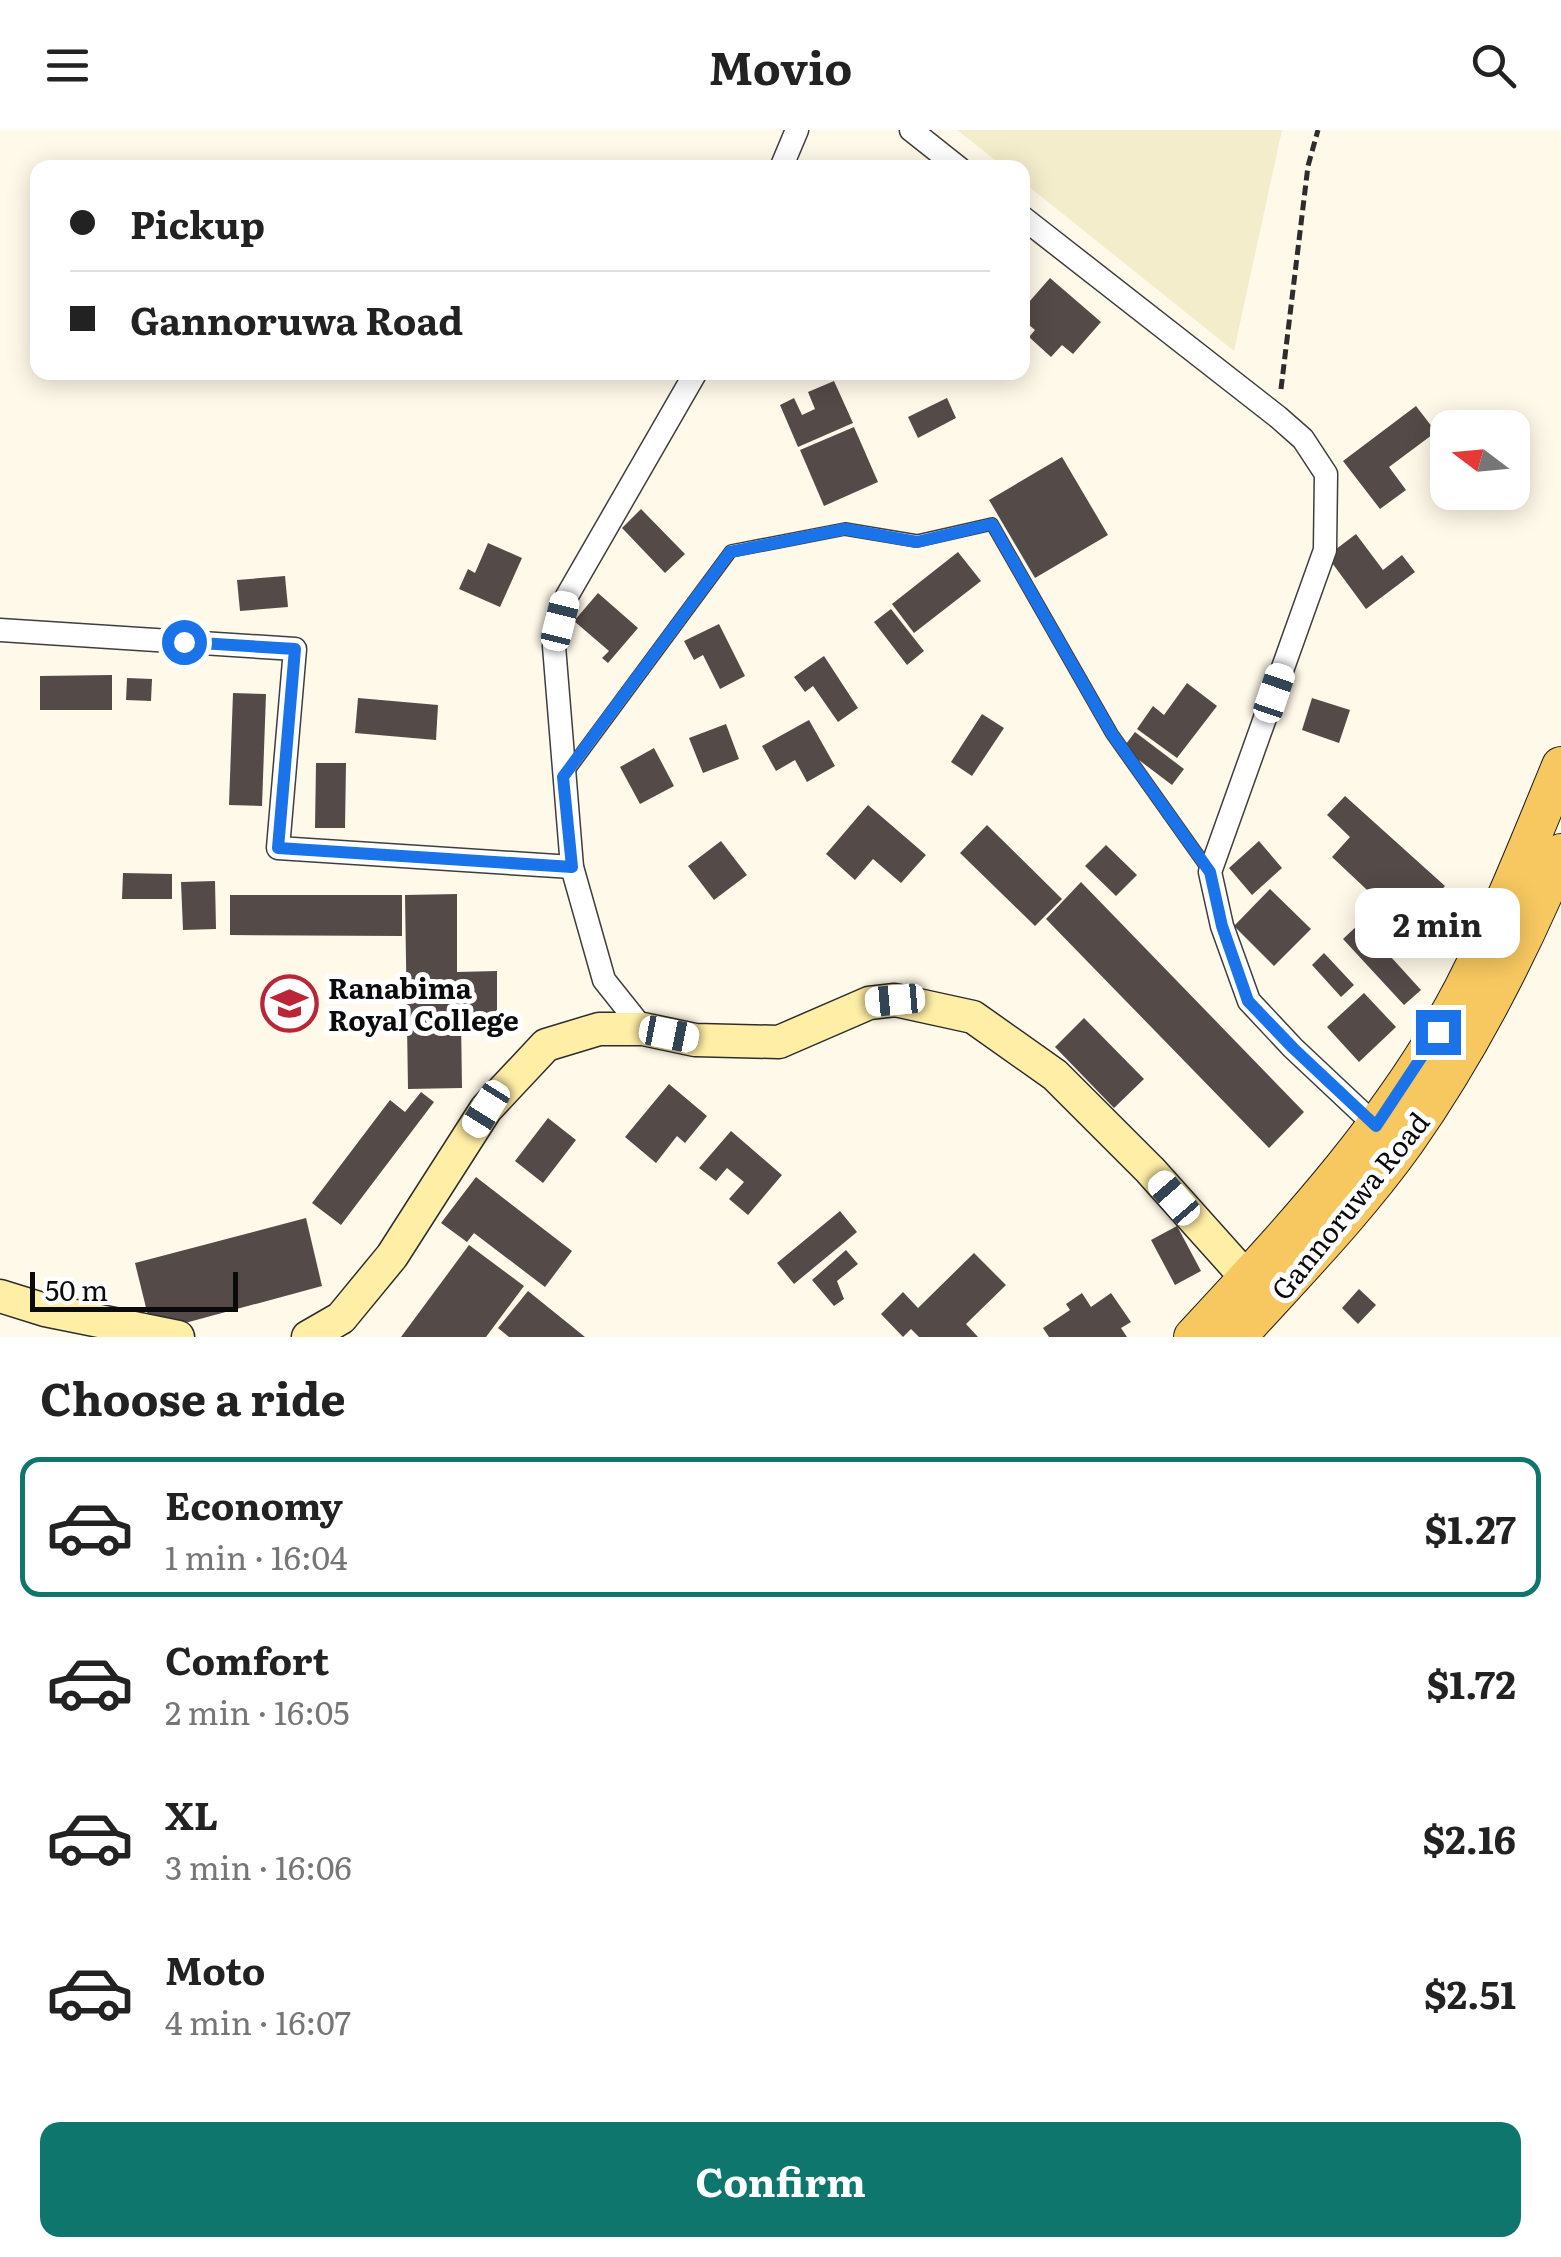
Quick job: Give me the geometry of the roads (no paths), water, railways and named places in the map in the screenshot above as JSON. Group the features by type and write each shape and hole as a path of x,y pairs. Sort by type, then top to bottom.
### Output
{"main road":[{"name":"Gannoruwa Road","path":"1237,1337 1258,1291 1376,1126 1463,989 1561,766"},
{"name":"Gannoruwa Road","path":"1193,1337 1258,1291 1371,1186 1446,1082 1493,1001 1561,853"}],"street":[{"path":"784,160 797,130"},
{"path":"911,130 949,160"},
{"path":"1030,223 1278,417 1303,440 1326,474 1324,550 1210,872 1222,926 1248,1001 1376,1126"},
{"path":"643,1030 604,980 572,867 554,646 566,596 691,380"},
{"path":"0,630 295,649 278,848 572,867"},
{"path":"308,1337 341,1318 392,1256 486,1109 546,1045 599,1029 643,1030 695,1040 778,1042 869,1002 895,1000 972,1017 1055,1075 1150,1170 1258,1291"},
{"path":"0,1296 45,1310 178,1337"}],"lane":[{"path":"563,777 730,552 845,529 917,542 992,524 1112,734 1210,872"}],"place":[{"name":"Ranabima Royal College","path":"289,1003"}]}
